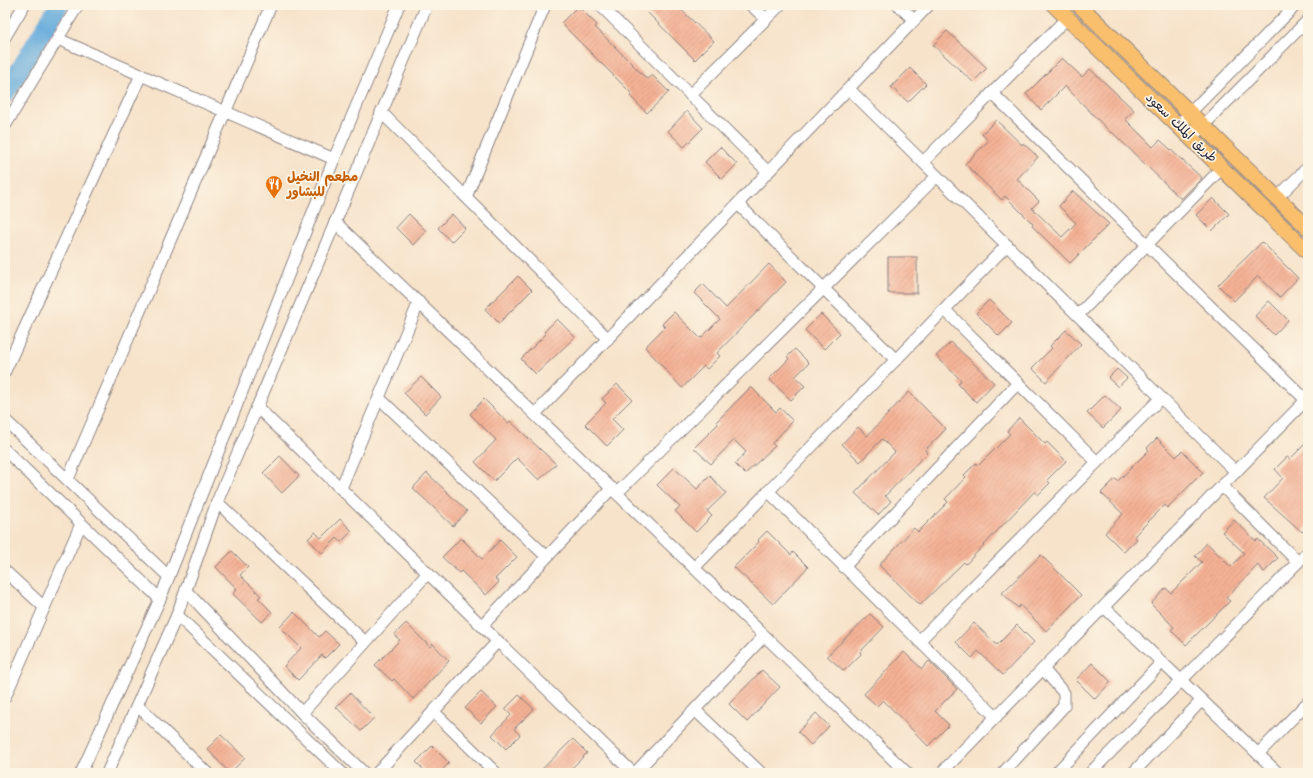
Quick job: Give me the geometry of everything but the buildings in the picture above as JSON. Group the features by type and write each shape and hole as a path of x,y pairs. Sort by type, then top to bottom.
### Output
{"main road":[{"name":"طريق الملك سعود","path":"1054,5 1308,252"},
{"name":"طريق الملك سعود","path":"1079,5 1308,228"}],"street":[{"path":"5,126 78,5"},
{"path":"68,479 271,5"},
{"path":"81,773 160,599 334,160 399,5"},
{"path":"107,773 178,615 217,502 427,5"},
{"path":"466,197 545,5"},
{"path":"600,5 768,172"},
{"path":"751,5 766,19"},
{"path":"690,95 780,5"},
{"path":"898,5 914,20"},
{"path":"535,414 929,5"},
{"path":"1178,125 1296,5"},
{"path":"5,37 22,6"},
{"path":"923,162 1067,18"},
{"path":"1191,138 1308,20"},
{"path":"58,39 334,160"},
{"path":"5,371 141,76"},
{"path":"848,88 1236,472"},
{"path":"941,773 1307,399 992,92"},
{"path":"381,112 608,339"},
{"path":"1277,198 1308,167"},
{"path":"1078,315 1222,168"},
{"path":"482,626 547,557 937,176"},
{"path":"738,204 896,360"},
{"path":"335,222 907,773"},
{"path":"694,568 1007,245"},
{"path":"341,488 419,302"},
{"path":"945,310 1097,462"},
{"path":"844,567 1018,383"},
{"path":"379,398 547,557"},
{"path":"919,641 1162,398"},
{"path":"257,407 634,773 764,636"},
{"path":"5,420 168,576"},
{"path":"5,450 160,599"},
{"path":"1222,486 1298,562"},
{"path":"769,492 996,717"},
{"path":"217,502 365,642"},
{"path":"5,697 8,680 44,607 81,524"},
{"path":"1090,773 1308,552"},
{"path":"5,571 44,607"},
{"path":"302,713 428,573"},
{"path":"186,591 302,713 364,773"},
{"path":"1104,607 1278,773"},
{"path":"178,615 342,773"},
{"path":"377,773 498,641"},
{"path":"1056,773 1162,662"},
{"path":"1003,773 1064,706 1064,693 1043,669"},
{"path":"1133,773 1202,700"},
{"path":"1258,754 1308,702"},
{"path":"138,706 207,773"},
{"path":"695,710 761,773"},
{"path":"434,712 496,773"}],"waterway":[{"path":"5,94 59,5"}],"place":[{"name":"مطعم النخيل للبشاور","path":"274,199"}]}
